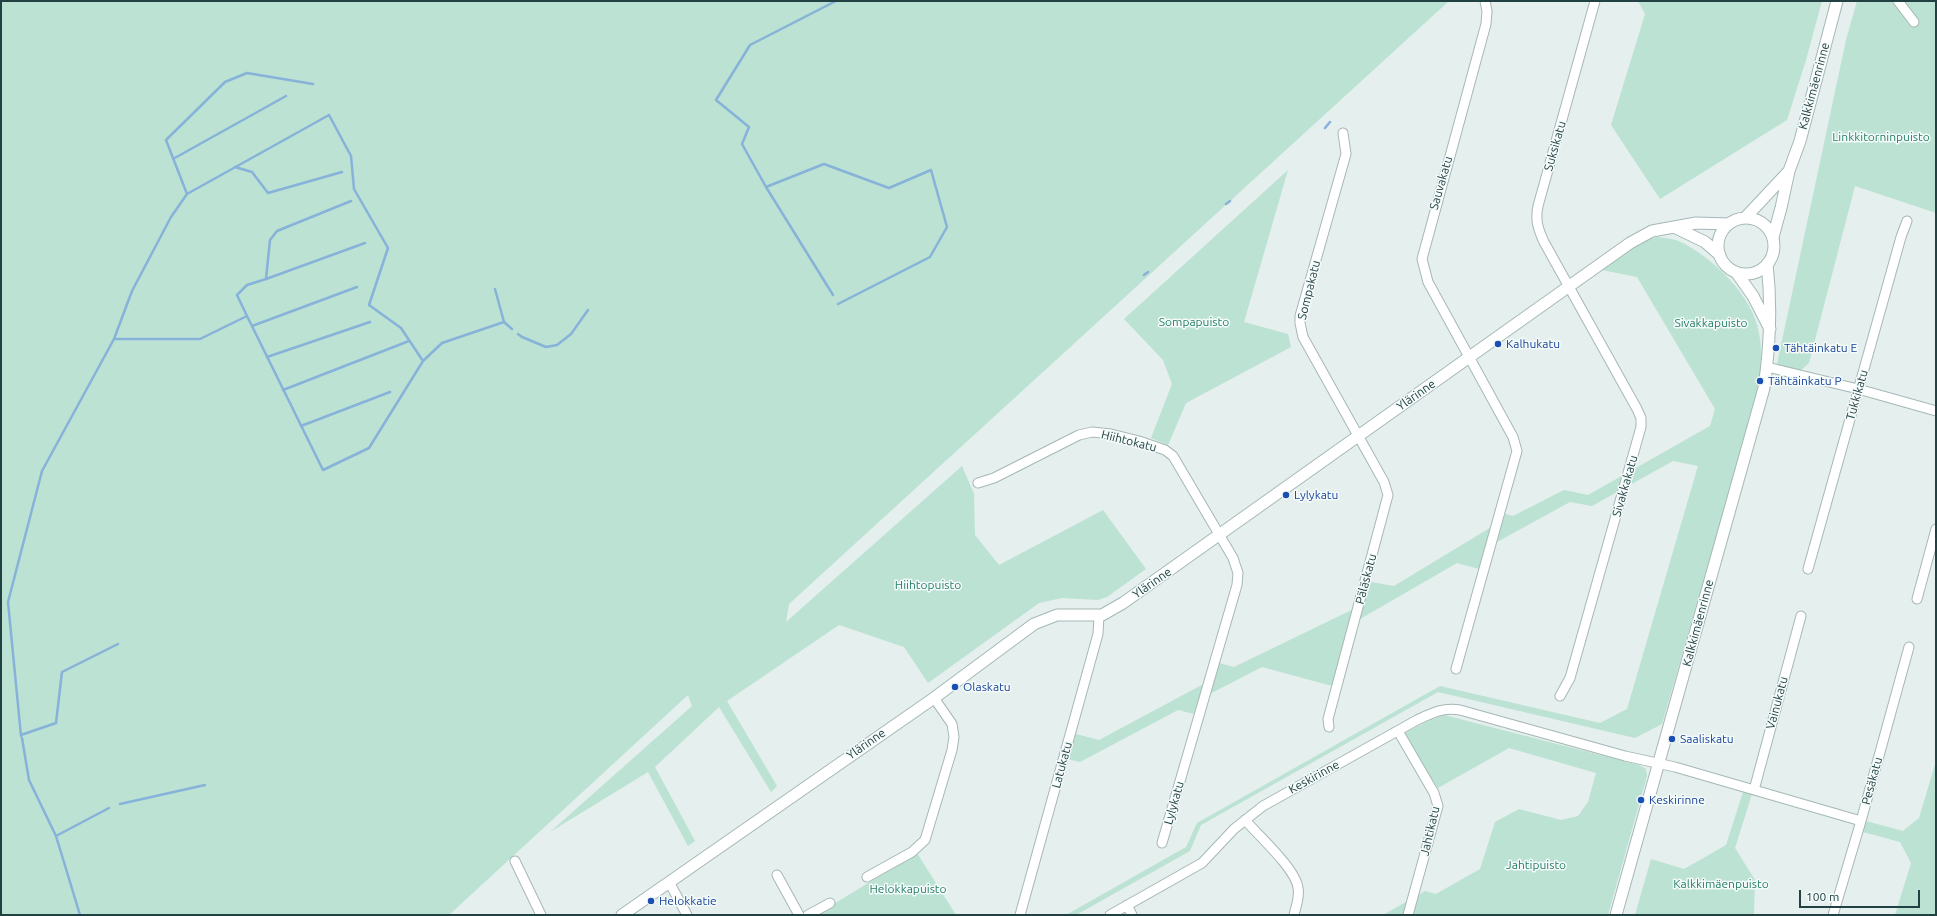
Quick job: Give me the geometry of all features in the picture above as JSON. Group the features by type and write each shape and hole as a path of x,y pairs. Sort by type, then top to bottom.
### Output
{"street":[{"name":"Sauvakatu","path":"1470,358 1428,282 1422,259 1486,24 1487,11 1485,1"},
{"name":"Suksikatu","path":"1569,286 1538,229 1536,213 1595,1"},
{"name":"Kalkkimäenrinne","path":"1773,237 1782,208 1789,171 1800,141 1836,1"},
{"path":"1898,1 1914,22"},
{"name":"Sompakatu","path":"1343,134 1346,154 1300,316 1300,323 1306,341 1358,436"},
{"name":"Kalkkimäenrinne","path":"1745,218 1789,171"},
{"path":"1720,256 1719,238 1729,224 1745,218 1762,223 1773,237 1773,254 1768,264 1753,273 1736,272"},
{"name":"Tukkikatu","path":"1808,570 1901,236 1907,222"},
{"name":"Ylärinne","path":"622,915 934,698 1034,624 1057,615 1106,614 1123,603 1638,238 1652,231 1696,223 1729,224"},
{"path":"1674,227 1705,242 1720,256 1726,265 1736,272 1753,296 1770,329"},
{"name":"Kalkkimäenrinne","path":"1616,915 1760,403 1767,367 1770,329 1771,300 1768,264"},
{"name":"Sivakkakatu","path":"1560,696 1570,678 1641,427 1637,409 1569,286"},
{"path":"1456,669 1517,451 1514,437 1470,358"},
{"path":"1767,367 1858,389 1936,411"},
{"name":"Hiihtokatu","path":"978,483 994,478 1079,435 1092,432 1111,434 1165,450 1173,456 1220,535"},
{"name":"Päläskatu","path":"1329,727 1328,719 1330,710 1388,495 1384,482 1358,436"},
{"path":"1917,599 1936,529"},
{"name":"Lylykatu","path":"1162,843 1238,579 1233,558 1220,535"},
{"name":"Latukatu","path":"1020,915 1098,634 1099,615"},
{"name":"Vainukatu","path":"1754,790 1801,616"},
{"name":"Pesäkatu","path":"1833,915 1861,821 1909,647"},
{"path":"867,877 917,849 928,834 954,737 952,724 934,698"},
{"name":"Keskirinne","path":"1110,915 1202,863 1245,820 1277,797 1432,712 1452,708 1625,756 1659,763"},
{"name":"Jahtikatu","path":"1398,731 1434,793 1438,806 1408,915"},
{"path":"1659,763 1861,821"},
{"path":"1245,820 1280,858 1296,880 1299,894 1294,915"},
{"path":"516,861 541,915"},
{"path":"777,875 799,915"},
{"path":"669,882 687,915"},
{"path":"808,915 830,903"},
{"path":"1127,905 1132,915"}],"green space":[{"name":"Hiihtopuisto","path":"1,1 1449,1 789,604 786,622 962,466 974,494 975,535 999,565 1103,510 1146,569 1107,597 1098,600 1062,598 1039,603 928,683 904,647 839,625 727,701 777,786 771,792 719,707 655,767 695,841 688,846 648,772 550,832 692,706 688,695 449,915 1,915"},
{"path":"1638,1 1822,1 1806,60 1787,120 1660,199 1611,125 1645,14"},
{"name":"Linkkitorninpuisto","path":"1857,1 1936,1 1936,213 1855,186 1809,363 1800,371 1777,364 1846,40"},
{"name":"Sompapuisto","path":"1288,170 1244,322 1288,334 1291,347 1186,403 1168,445 1151,438 1172,384 1163,360 1124,319"},
{"name":"Sivakkapuisto","path":"1657,237 1681,242 1693,249 1718,268 1730,280 1749,305 1759,333 1761,351 1759,379 1754,406 1662,724 1635,738 1438,692 1201,825 1190,851 1076,915 1066,915 1186,847 1197,823 1440,686 1600,723 1627,709 1698,466 1673,461 1592,506 1570,502 1486,548 1479,569 1457,563 1348,626 1332,686 1262,667 1198,700 1194,714 1178,710 1080,762 1067,759 1076,734 1099,740 1213,679 1219,663 1234,667 1364,604 1371,582 1394,586 1503,520 1505,514 1513,516 1564,490 1588,495 1710,426 1715,409 1637,277 1602,270 1640,242"},
{"name":"Jahtipuisto","path":"1444,715 1639,765 1646,769 1647,776 1608,915 1383,915 1425,891 1436,894 1480,869 1495,822 1519,809 1561,820 1578,816 1588,802 1596,773 1509,748 1438,788 1403,734"},
{"path":"1936,761 1936,915 1895,915 1911,863 1900,842 1863,832 1866,821 1903,831 1919,818"},
{"name":"Kalkkimäenpuisto","path":"1743,792 1752,794 1735,848 1755,880 1754,915 1635,915 1651,859 1684,869 1726,845"},
{"name":"Helokkapuisto","path":"917,853 956,915 816,915"}],"waterway":[{"path":"833,295 766,187 742,144 749,127 716,100 750,45 836,1"},
{"path":"187,194 166,140 225,82 247,73 313,84"},
{"path":"173,159 286,96"},
{"path":"21,736 8,602 42,471 114,339 132,291 171,217 187,194 329,115 351,156 354,189 388,248 369,305 401,328 423,361"},
{"path":"1325,128 1330,122"},
{"path":"766,187 824,164 889,188 931,170 947,227 930,257 838,304"},
{"path":"235,167 252,172 268,193 342,172"},
{"path":"247,316 237,295 247,285 266,279 270,240 277,231 351,201"},
{"path":"1226,204 1230,201"},
{"path":"266,279 365,243"},
{"path":"1144,275 1148,272"},
{"path":"252,326 357,287"},
{"path":"114,339 200,339 247,316 323,470 369,448 423,361 442,343 504,322 495,289"},
{"path":"518,334 546,347 557,345 571,334 588,310"},
{"path":"267,357 370,322"},
{"path":"504,322 512,329"},
{"path":"283,390 409,341"},
{"path":"301,426 390,392"},
{"path":"21,735 56,723 62,672 118,644"},
{"path":"22,738 29,780 56,836 80,915"},
{"path":"120,804 205,785"},
{"path":"56,836 109,808"}],"place":[{"name":"Kalhukatu","path":"1498,344"},
{"name":"Tähtäinkatu E","path":"1776,348"},
{"name":"Tähtäinkatu P","path":"1760,381"},
{"name":"Lylykatu","path":"1286,495"},
{"name":"Olaskatu","path":"955,687"},
{"name":"Saaliskatu","path":"1672,739"},
{"name":"Keskirinne","path":"1641,800"},
{"name":"Helokkatie","path":"651,901"}]}
